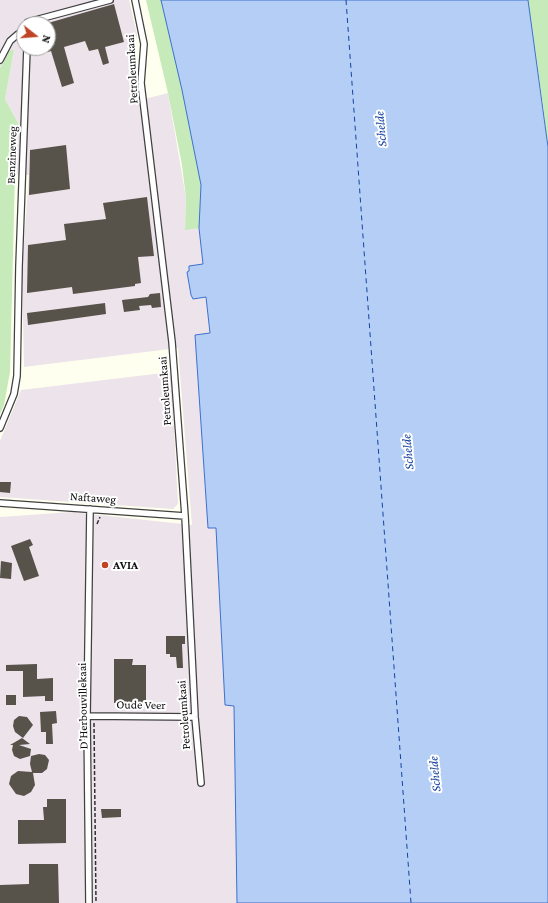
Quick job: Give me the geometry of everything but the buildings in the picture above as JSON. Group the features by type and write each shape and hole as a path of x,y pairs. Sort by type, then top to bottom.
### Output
{"street":[{"path":"50,16 110,0"},
{"name":"Petroleumkaai","path":"135,0 144,44 141,84 172,342 185,516 194,717 201,783"},
{"path":"0,60 10,41 16,36"},
{"name":"Benzineweg","path":"0,428 14,394 17,376 19,266 28,56"},
{"name":"Naftaweg","path":"0,503 185,516"},
{"name":"D'Herbouvillekaai","path":"89,903 87,716 90,509"},
{"name":"Oude Veer","path":"87,716 194,717"}],"path":[{"path":"94,529 100,519 101,510"},
{"name":"D'Herbouvillekaai","path":"94,716 96,903"}],"shaded area":[{"path":"0,0 129,0 137,34 129,80 133,102 168,93 186,198 185,229 199,228 203,264 187,272 191,295 193,299 206,296 210,333 195,335 208,527 216,527 225,705 234,706 237,903 0,903 0,517 71,512 192,525 178,348 24,367 22,269 29,175 15,175 19,125 5,99 14,49 9,51 0,68"},
{"path":"171,372 178,504 173,509 0,497 0,441 21,390"}],"green space":[{"path":"146,0 161,0 182,90 201,185 199,228 185,230 186,198 182,165 168,93"},
{"path":"528,0 548,0 548,147 543,105"},
{"path":"14,49 5,99 19,125 15,175 10,372 4,405 0,414 0,68 9,51"}],"water":[{"name":"Schelde","path":"161,0 528,0 548,147 548,903 237,903 234,706 225,705 216,528 208,528 195,335 210,333 206,297 193,299 187,272 189,271 189,266 203,264 199,228 201,185 182,90"}],"ferry route":[{"path":"346,0 411,903"}],"place":[{"name":"AVIA","path":"105,565"}]}
